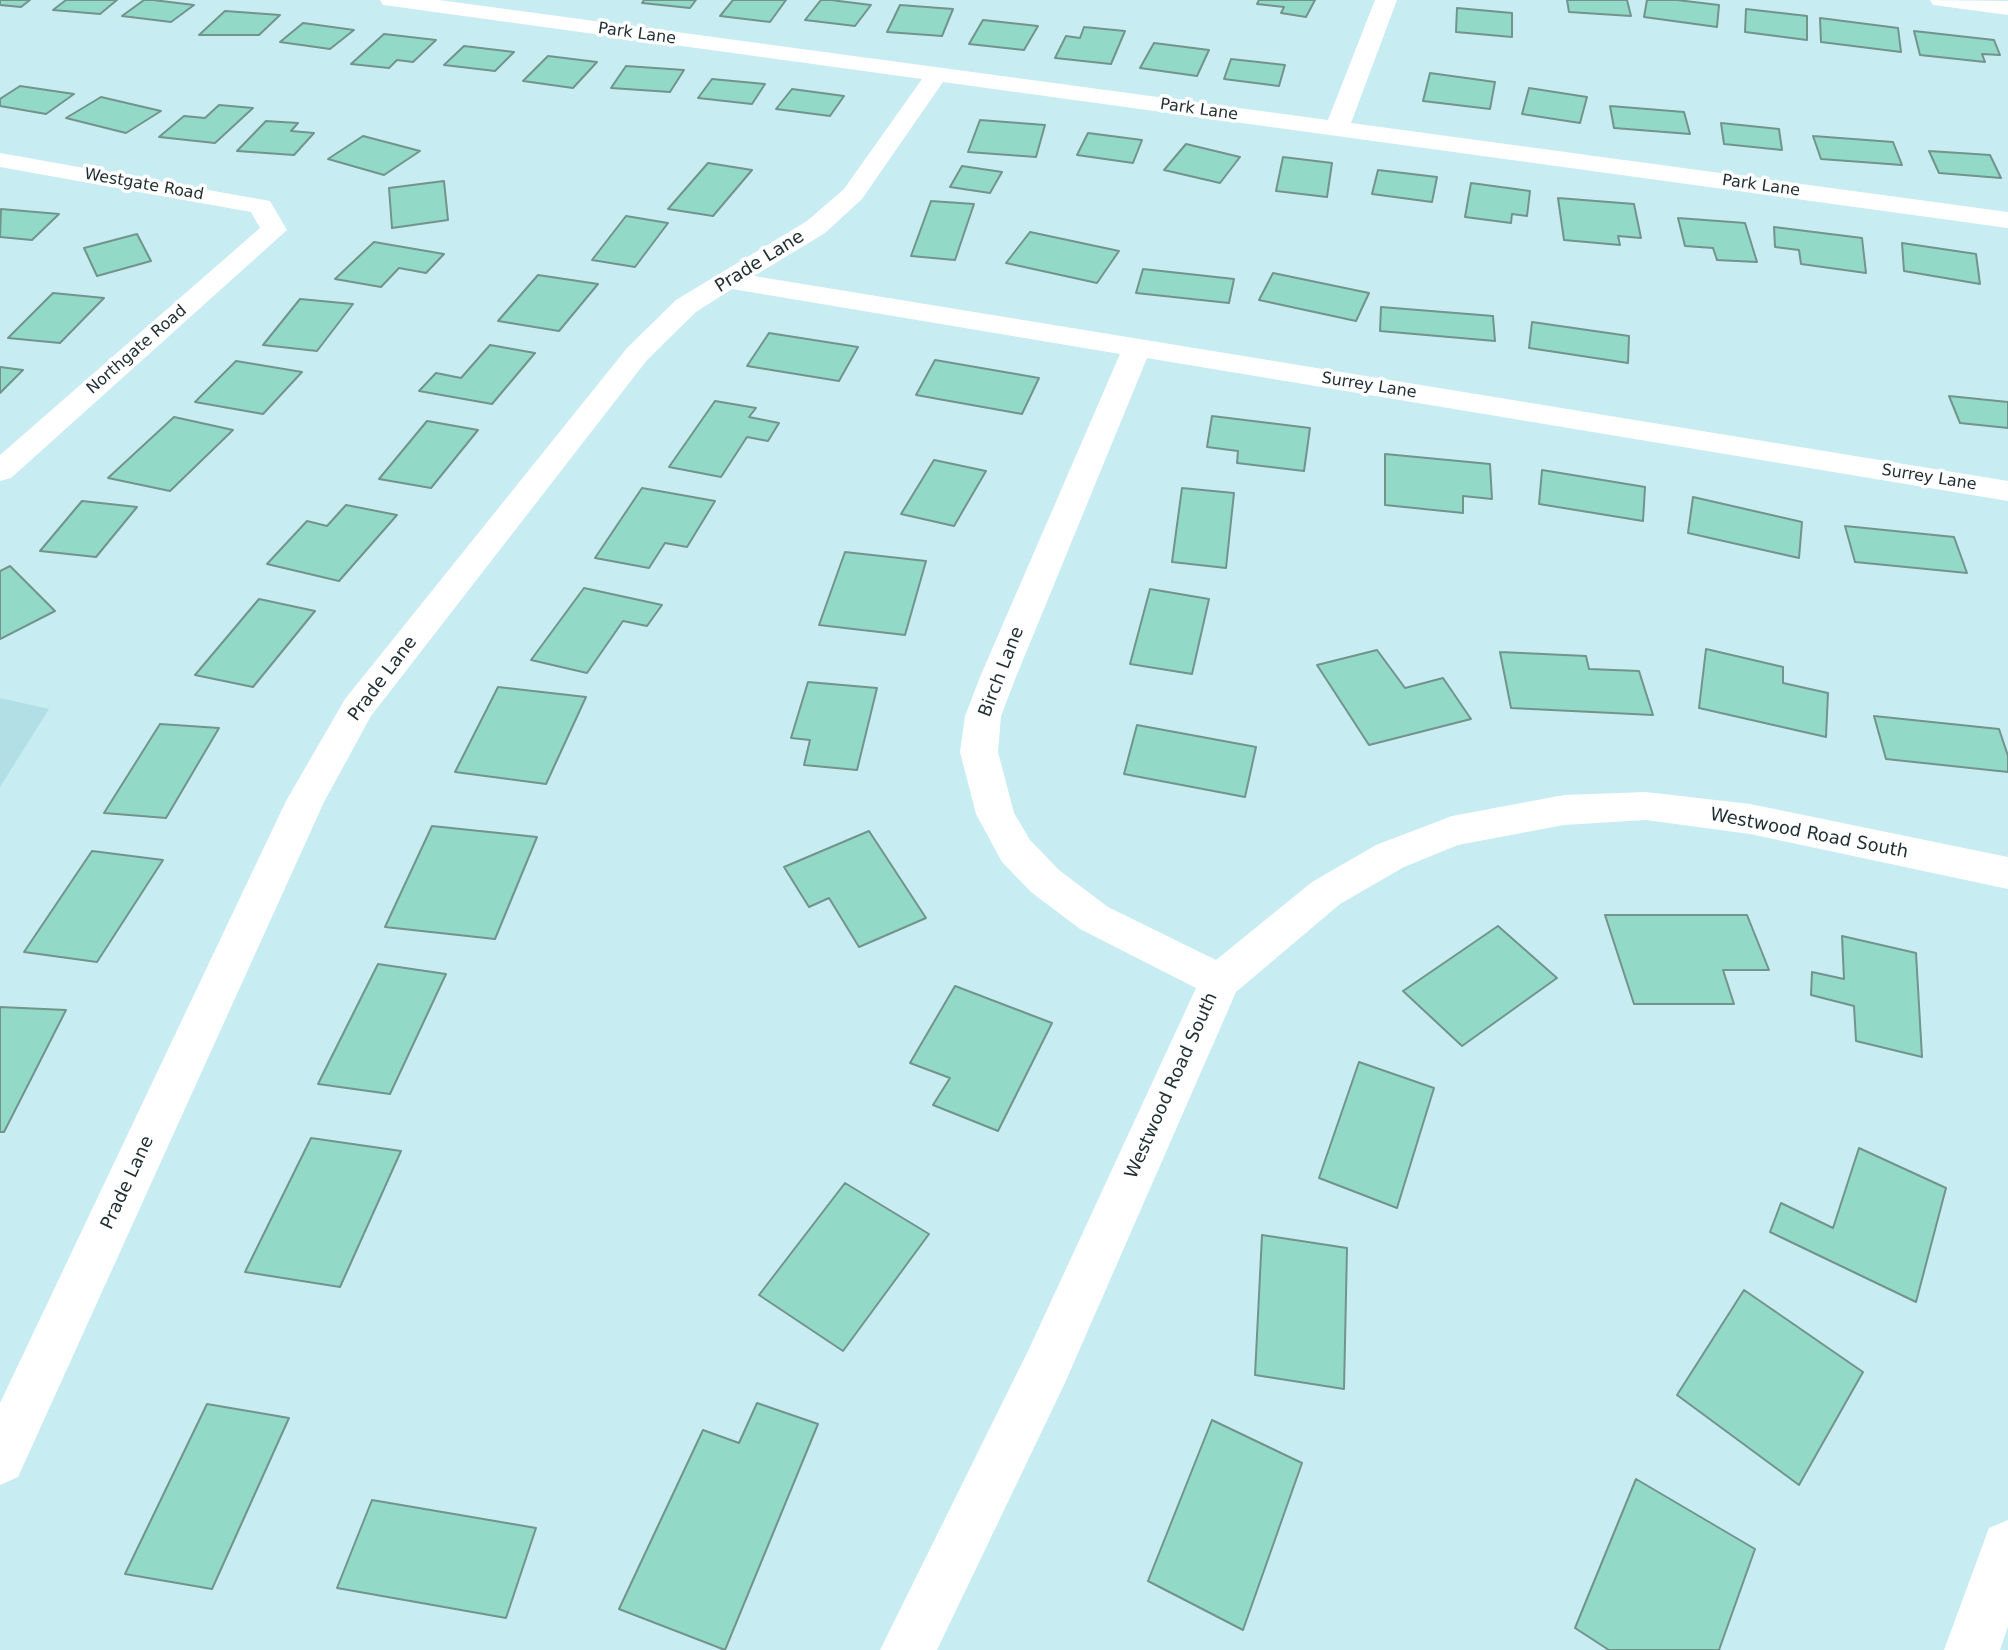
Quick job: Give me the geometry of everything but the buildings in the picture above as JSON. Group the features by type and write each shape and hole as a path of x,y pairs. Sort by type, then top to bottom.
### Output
{"street":[{"name":"Park Lane","path":"391,0 2008,220"},
{"path":"1337,128 1386,0"},
{"path":"1941,0 2008,8"},
{"name":"Prade Lane","path":"0,1459 305,802 358,708 637,354 686,306 731,281 816,226 853,194 937,74"},
{"name":"Westgate Road","path":"0,160 261,206 274,230"},
{"name":"Northgate Road","path":"0,471 274,230"},
{"name":"Surrey Lane","path":"731,281 2008,491"},
{"name":"Birch Lane","path":"1137,348 998,677 983,716 979,752 995,814 1016,851 1045,881 1094,918 1220,981"},
{"name":"Westwood Road South","path":"908,1650 1046,1368 1220,981 1326,892 1390,856 1452,831 1564,810 1646,806 1750,819 2008,873"},
{"path":"1972,1650 2008,1547"}],"shaded area":[{"path":"0,698 49,709 0,787"}]}
